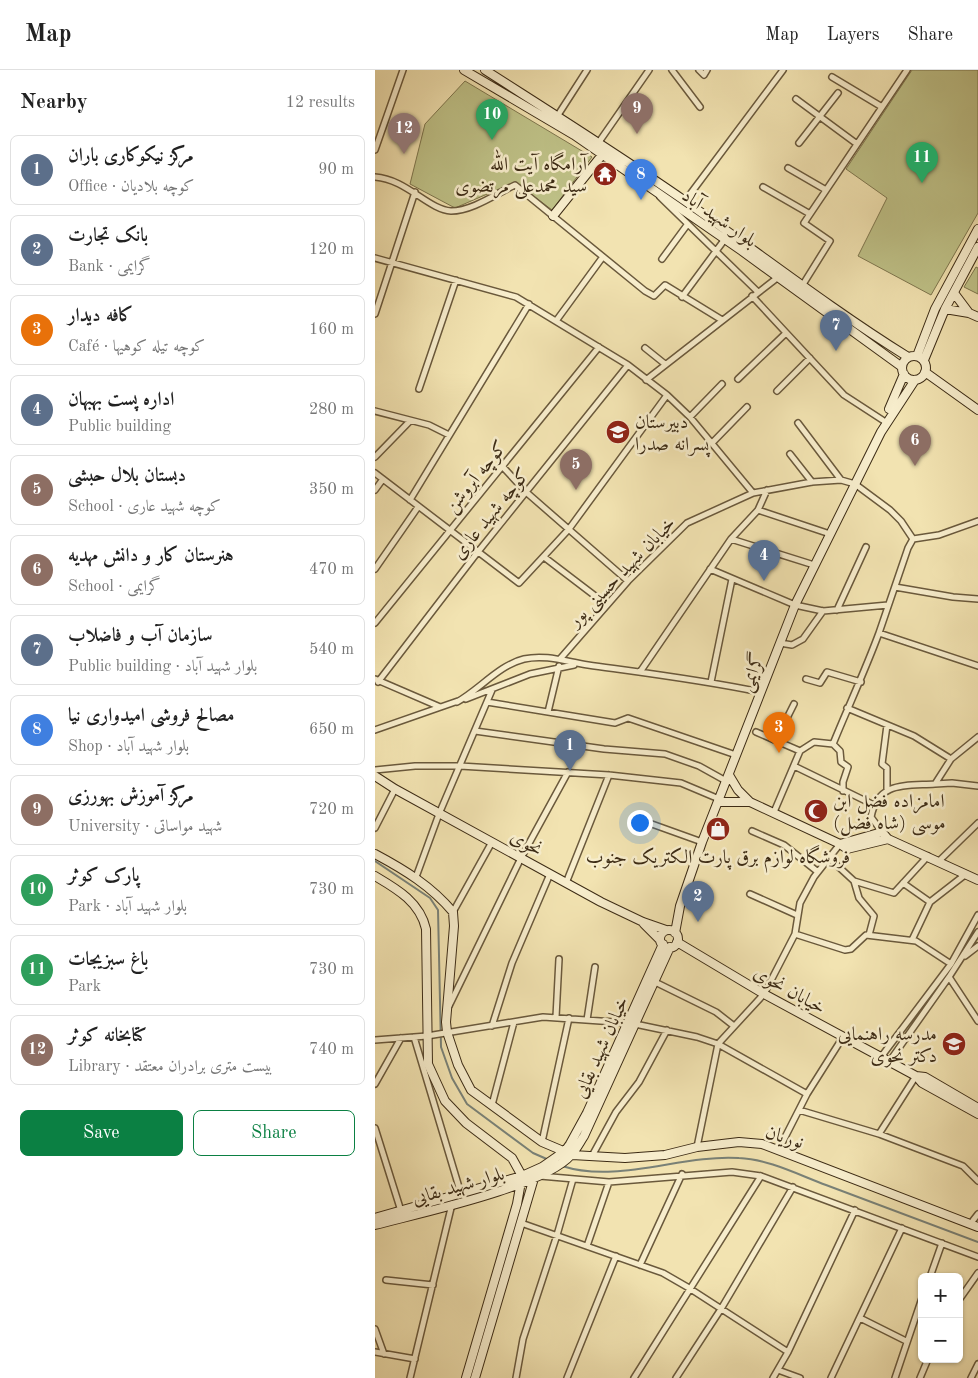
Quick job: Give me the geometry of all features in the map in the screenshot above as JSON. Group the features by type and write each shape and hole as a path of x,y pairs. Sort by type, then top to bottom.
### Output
{"main road":[{"name":"بلوار شهید آباد","path":"464,70 602,154 725,239 903,370"},
{"name":"بلوار شهید آباد","path":"486,70 599,142 685,201 802,286 908,357"},
{"path":"553,216 602,154"},
{"path":"978,229 935,309 921,358 925,372 978,410"},
{"path":"921,358 978,247"},
{"path":"954,293 969,313"},
{"path":"945,310 969,313 978,317"},
{"path":"893,361 899,352"},
{"path":"881,432 908,357 921,358"},
{"path":"903,370 915,380"},
{"path":"881,432 915,380 925,372"},
{"name":"گرایمی","path":"670,931 760,692 795,605 881,432"},
{"name":"نحوی","path":"375,776 439,814 550,874 643,922 670,931"},
{"path":"728,778 750,802"},
{"path":"719,800 750,802 775,812 840,844 847,850 888,838"},
{"path":"840,844 882,832 888,838 978,880"},
{"path":"375,854 416,877 438,895 453,912 446,1032"},
{"path":"375,876 405,895 423,918 426,929 428,1064 445,1101 466,1123 512,1158 521,1179 512,1222 466,1378"},
{"path":"643,922 664,944"},
{"path":"670,931 677,942 664,944 661,934 670,931"},
{"name":"خیابان نحوی","path":"677,942 764,994 916,1076 925,1077 978,1108"},
{"name":"خیابان شهید بقایی","path":"537,1174 557,1156 568,1153 653,981 664,944"},
{"name":"خیابان شهید بقایی","path":"632,1023 664,944"},
{"name":"نوریان","path":"446,1032 458,1065 471,1090 542,1142 568,1153 625,1158 665,1155 697,1147 739,1142 762,1144 975,1225"},
{"name":"خیابان نحوی","path":"916,1076 922,1083 978,1114"},
{"name":"بلوار شهید بقایی","path":"375,1225 452,1204 549,1171 568,1153"},
{"path":"475,1378 537,1174"},
{"name":"بلوار شهید بقایی","path":"375,1218 521,1179"}],"street":[{"path":"375,150 403,70"},
{"path":"558,116 587,70"},
{"path":"599,142 649,70"},
{"path":"672,70 700,107"},
{"path":"699,70 704,74 707,70"},
{"path":"685,201 783,70"},
{"path":"802,286 830,241 804,222 907,70"},
{"path":"833,77 882,107"},
{"path":"799,143 838,93"},
{"path":"796,99 857,144"},
{"path":"788,168 826,190"},
{"path":"375,177 404,184 442,209 451,211 465,209 515,185 602,258 654,296 665,285 722,320"},
{"path":"763,187 810,214"},
{"path":"650,188 715,251 755,294 786,333 844,395 884,421"},
{"path":"375,314 415,192"},
{"path":"662,259 687,225"},
{"path":"682,297 725,239"},
{"path":"375,258 515,297 599,347 667,395 691,417 753,493"},
{"path":"556,321 602,258"},
{"path":"646,380 777,278"},
{"path":"419,389 456,280"},
{"path":"410,500 529,304"},
{"path":"738,379 786,333"},
{"name":"کوچه آبروشن","path":"375,623 599,347"},
{"path":"645,348 665,364"},
{"path":"777,391 810,358"},
{"name":"کوچه شهید عاری","path":"377,680 627,365"},
{"path":"691,417 722,384"},
{"path":"375,472 449,531 519,583 569,529 667,395"},
{"path":"713,442 747,407"},
{"path":"375,411 429,425 449,436"},
{"path":"375,456 410,421"},
{"path":"798,423 841,480"},
{"path":"791,454 811,482"},
{"path":"502,466 526,492 629,581"},
{"path":"375,490 383,479"},
{"name":"خیابان شهید حسینی پور","path":"560,659 629,581 687,523 753,493 811,482 841,480 855,484"},
{"path":"855,484 890,510 901,521 913,539"},
{"path":"639,672 731,539 758,510 767,490"},
{"path":"375,569 418,507"},
{"path":"758,510 829,534"},
{"path":"913,539 939,535 978,521"},
{"path":"731,539 814,565"},
{"path":"833,744 847,708 861,682 908,548 913,539"},
{"path":"837,610 866,547"},
{"path":"544,557 607,605"},
{"path":"710,569 795,605 823,611 888,605"},
{"path":"711,682 732,579"},
{"path":"895,587 953,598 978,599"},
{"path":"780,643 792,645 803,639 823,611"},
{"path":"879,633 978,666"},
{"path":"457,702 510,665 523,660 560,659 585,665 711,682 760,692"},
{"path":"375,730 492,690 530,674 559,666 585,665"},
{"path":"548,712 559,666"},
{"path":"806,679 820,683 827,672 861,682"},
{"path":"377,680 441,707"},
{"path":"416,877 439,814 492,690"},
{"path":"487,702 615,722 628,718 736,755"},
{"path":"776,740 795,704"},
{"path":"847,708 914,736 951,759"},
{"path":"882,832 871,817 874,805 887,789 887,768 882,764 887,725"},
{"path":"475,731 605,749 665,754 728,778"},
{"path":"756,732 800,751"},
{"path":"935,784 951,759 978,737"},
{"path":"775,812 800,751 814,742 833,744 840,751 841,762 847,767 843,790"},
{"path":"375,770 415,766 460,766 609,775 681,783 719,800"},
{"path":"793,766 874,805"},
{"path":"449,1006 521,858 568,772"},
{"path":"566,882 609,775"},
{"path":"887,789 952,783 978,786"},
{"path":"375,828 395,789"},
{"path":"649,823 703,842"},
{"path":"939,861 978,824"},
{"path":"752,831 784,845 817,872"},
{"path":"453,912 492,842"},
{"path":"697,1147 718,1044 764,994 795,934 800,903 817,872 840,844"},
{"path":"829,858 855,881 894,893 928,856"},
{"path":"492,1026 513,963 550,874"},
{"path":"913,940 930,902 966,874"},
{"path":"855,881 859,898 874,916 869,935"},
{"path":"903,883 930,902"},
{"path":"750,894 797,915"},
{"path":"881,1057 951,964 978,915"},
{"path":"889,1062 978,932"},
{"path":"795,934 837,950 851,949 869,935 913,940 951,964"},
{"path":"962,958 978,946"},
{"path":"556,1017 559,959"},
{"path":"587,1020 595,967"},
{"path":"949,977 978,1021"},
{"path":"653,981 716,1012 734,1026"},
{"path":"972,1012 978,1006"},
{"path":"375,1040 427,1036 543,1017 632,1023 697,1036 718,1044 807,1094"},
{"path":"542,1142 569,1018"},
{"path":"491,1105 514,1022"},
{"path":"592,1156 616,1112 639,1082 667,1030"},
{"path":"414,1036 461,1194"},
{"path":"779,1149 807,1094 843,1037"},
{"path":"375,1084 401,1038"},
{"path":"879,1134 916,1076"},
{"path":"799,1110 879,1134 963,1166 978,1181"},
{"path":"375,1128 401,1211"},
{"path":"537,1174 609,1182 682,1174 733,1172 761,1176 978,1257"},
{"path":"640,1265 682,1174"},
{"path":"634,1378 761,1176"},
{"path":"516,1378 523,1339 573,1179"},
{"path":"587,1246 609,1182"},
{"path":"676,1378 721,1309 793,1187"},
{"path":"410,1378 452,1204"},
{"path":"773,1378 788,1352 855,1210"},
{"path":"975,1225 978,1214"},
{"path":"521,1223 663,1273 788,1352"},
{"path":"831,1378 902,1228"},
{"path":"931,1273 942,1243"},
{"path":"567,1378 616,1256"},
{"path":"963,1294 978,1273"},
{"path":"386,1280 433,1285"},
{"path":"895,1378 918,1308"},
{"path":"860,1318 906,1340"},
{"path":"375,1329 384,1354"},
{"path":"375,1352 415,1359"},
{"path":"920,1378 926,1363"},
{"path":"971,1378 978,1364"},
{"path":"778,1370 799,1378"}],"green space":[{"path":"912,70 978,70 978,213 931,295 858,256 887,198 846,169"},
{"path":"465,81 592,157 552,210 515,182 455,208 410,184 425,124"},
{"path":"976,267 978,268 978,294 964,287"}],"waterway":[{"path":"375,861 430,898 438,910 441,1047 452,1078 467,1104 533,1153 549,1160"},
{"path":"562,1166 583,1171 605,1172 717,1158 761,1161 978,1242"}],"place":[{"name":"مرکز آموزش بهورزی","path":"637,134"},
{"name":"پارک کوثر","path":"492,140"},
{"name":"کتابخانه کوثر","path":"404,154"},
{"name":"آرامگاه آیت الله سید محمدعلی مرتضوی","path":"605,174"},
{"name":"باغ سبزیجات","path":"922,183"},
{"name":"مصالح فروشی امیدواری نیا","path":"641,200"},
{"name":"سازمان آب و فاضلاب","path":"836,351"},
{"name":"دبیرستان پسرانه صدرا","path":"618,432"},
{"name":"هنرستان کار و دانش مهدیه","path":"915,466"},
{"name":"دبستان بلال حبشی","path":"576,490"},
{"name":"اداره پست بهبهان","path":"764,581"},
{"name":"کافه دیدار","path":"779,753"},
{"name":"مرکز نیکوکاری باران","path":"570,771"},
{"name":"امامزاده فضل ابن موسی (شاه فضل)","path":"816,811"},
{"name":"فروشگاه لوازم برق پارت الکتریک جنوب","path":"718,829"},
{"name":"بانک تجارت","path":"698,922"},
{"name":"مدرسه راهنمایی دکتر نحوی","path":"954,1044"}]}
